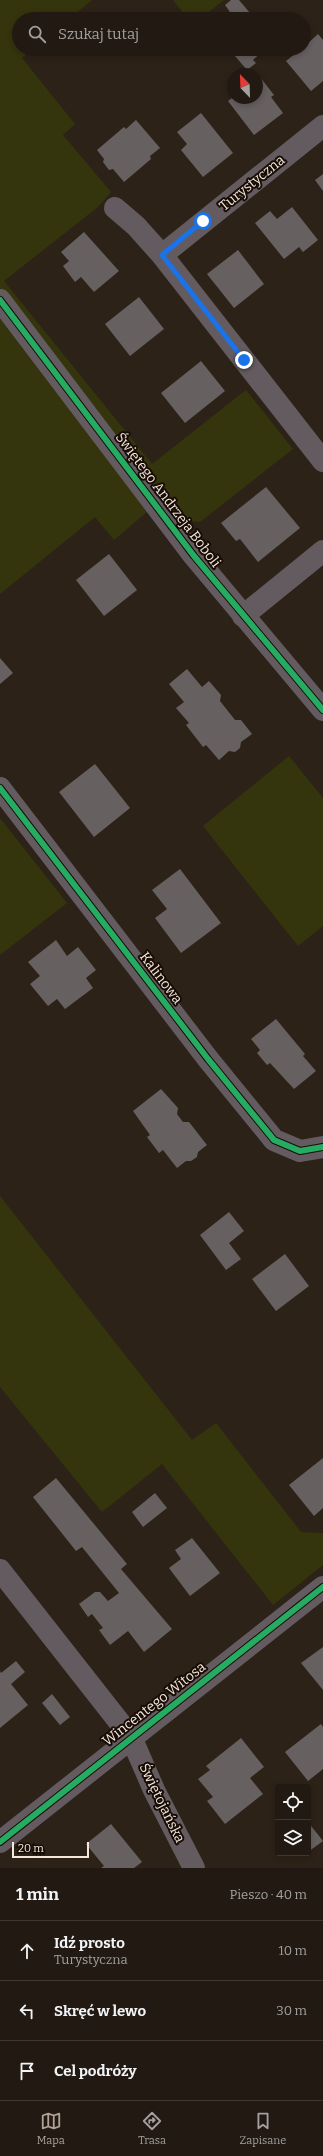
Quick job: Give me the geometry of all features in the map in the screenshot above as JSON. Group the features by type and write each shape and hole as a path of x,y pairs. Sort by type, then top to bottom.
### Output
{"street":[{"name":"Turystyczna","path":"162,255 323,126"},
{"path":"115,208 136,226 162,255 323,461"},
{"name":"Świętego Andrzeja Boboli","path":"0,300 194,556 323,710"},
{"path":"243,616 323,551"},
{"name":"Kalinowa","path":"0,788 208,1059 274,1140 300,1151 323,1147"},
{"name":"Świętojańska","path":"0,1570 131,1737 154,1790 194,1868"},
{"name":"Wincentego Witosa","path":"0,1842 323,1586"}],"shaded area":[{"path":"0,0 92,0 77,12 12,12 12,56 24,56 22,58 75,124 63,135 111,192 98,207 4,281 152,464 246,390 293,449 200,522 181,520 0,288"},
{"path":"173,0 224,0 209,12 182,12"},
{"path":"0,315 147,512 114,540 95,517 0,594"},
{"path":"289,756 323,798 323,926 298,946 203,826"},
{"path":"0,818 67,903 0,955"},
{"path":"0,1196 192,1440 216,1423 301,1532 323,1533 323,1565 273,1605 162,1464 102,1512 0,1387"}],"building":[{"path":"231,0 239,0 249,12 230,12 225,5"},
{"path":"318,34 323,40 323,81 311,91 286,61 292,56 311,56 311,40"},
{"path":"235,56 258,56 253,60 256,63 250,68 245,68"},
{"path":"263,81 274,95 271,97 283,113 254,135 230,104 263,104"},
{"path":"201,113 233,153 203,177 181,150 187,144 177,132"},
{"path":"136,120 160,148 150,156 151,159 124,182 113,169 109,170 103,162 104,159 97,150 124,127 126,129"},
{"path":"323,174 323,191 315,180"},
{"path":"292,207 318,240 303,252 299,247 284,259 255,223 270,211 277,219"},
{"path":"84,232 119,271 94,292 81,277 75,282 63,266 69,261 61,252"},
{"path":"238,250 264,284 234,308 207,274"},
{"path":"139,297 164,329 130,356 105,324"},
{"path":"201,361 225,391 185,423 161,393"},
{"path":"266,487 300,528 258,562 240,539 236,541 221,523"},
{"path":"109,554 137,590 104,616 76,580"},
{"path":"0,658 13,673 0,684"},
{"path":"187,669 202,687 209,681 221,695 220,701 235,720 241,720 252,734 241,742 240,748 235,752 229,751 219,760 206,745 203,747 186,725 189,723 176,708 184,702 169,684"},
{"path":"95,764 130,808 94,837 59,792"},
{"path":"180,869 221,923 181,953 155,918 167,909 152,890"},
{"path":"56,940 67,956 78,947 96,970 86,978 93,988 65,1009 57,999 48,1006 30,984 40,976 28,962"},
{"path":"276,1019 305,1054 303,1056 316,1071 294,1089 270,1063 267,1065 257,1053 260,1050 251,1039"},
{"path":"161,1089 178,1108 177,1114 183,1122 189,1122 207,1145 198,1152 197,1157 191,1161 186,1161 177,1168 163,1150 159,1153 147,1137 150,1135 133,1111"},
{"path":"229,1212 244,1231 229,1243 241,1259 226,1270 200,1235"},
{"path":"285,1254 309,1286 276,1311 252,1279"},
{"path":"323,1458 323,1508 314,1516 289,1485"},
{"path":"56,1478 127,1564 121,1569 172,1629 144,1652 128,1631 110,1645 99,1630 103,1628 92,1614 88,1617 79,1604 95,1592 100,1592 108,1601 119,1593 82,1547 76,1551 33,1497"},
{"path":"155,1493 167,1508 143,1527 132,1512"},
{"path":"192,1538 220,1573 190,1596 169,1568 181,1559 175,1550"},
{"path":"323,1647 323,1690 301,1663"},
{"path":"16,1661 25,1672 11,1684 28,1705 0,1728 0,1671 1,1673"},
{"path":"52,1694 70,1717 60,1725 42,1703"},
{"path":"321,1724 323,1727 323,1769 308,1781 285,1752"},
{"path":"241,1738 264,1767 250,1778 263,1794 225,1824 207,1801 213,1797 198,1779 210,1770 206,1766"},
{"path":"111,1824 142,1862 134,1868 101,1868 104,1866 86,1844"},
{"path":"311,1826 323,1841 311,1850"}],"cycle path":[{"path":"0,300 194,556 323,710"},
{"path":"0,788 208,1059 274,1140 300,1151 323,1147"},
{"path":"0,1842 323,1587"}],"route":[{"path":"203,221 162,255 244,360"}]}
